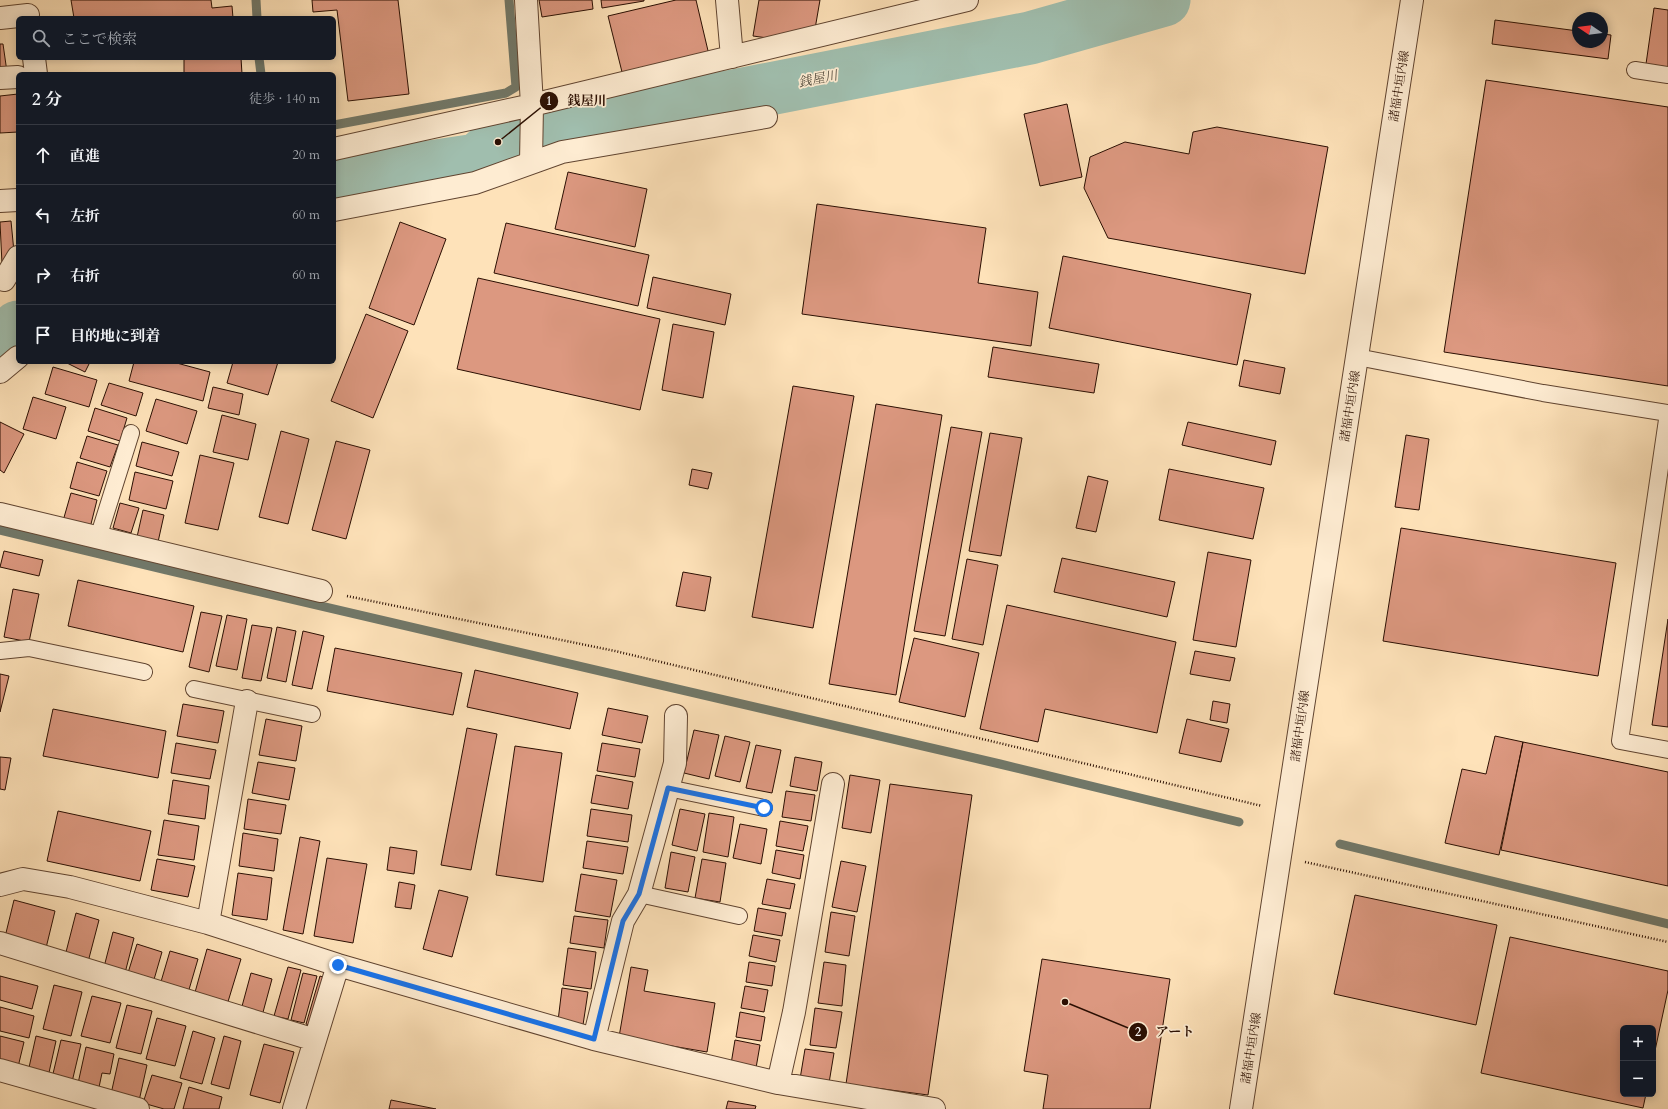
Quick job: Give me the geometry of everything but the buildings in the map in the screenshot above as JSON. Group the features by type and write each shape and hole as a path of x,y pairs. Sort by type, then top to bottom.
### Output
{"street":[{"path":"526,0 532,105 530,162"},
{"path":"727,0 732,57"},
{"path":"336,149 532,105 967,0"},
{"name":"諸福中垣内線","path":"1241,1109 1412,0"},
{"path":"0,18 28,11"},
{"path":"34,60 36,72"},
{"path":"0,78 16,76"},
{"path":"336,210 475,182 562,152 766,116"},
{"path":"0,201 16,200"},
{"path":"4,280 16,261"},
{"path":"0,372 16,358"},
{"path":"0,514 321,591"},
{"path":"208,923 247,701"},
{"path":"594,1039 623,921 639,894 675,763 676,716"},
{"path":"778,1083 794,1012 833,784"},
{"path":"0,885 22,878 70,887 208,923 338,965 594,1039 778,1083 934,1109"},
{"path":"0,943 315,1040"},
{"path":"294,1109 338,965"},
{"path":"0,1070 138,1109"}],"lane":[{"path":"1635,70 1668,75"},
{"path":"1357,357 1543,393 1668,413 1620,741 1668,750"},
{"path":"98,538 131,433"},
{"path":"0,651 29,648 144,672"},
{"path":"194,689 312,714"},
{"path":"668,788 764,808"},
{"path":"639,894 739,916"}],"path":[{"path":"321,591 615,651 1288,812"},
{"path":"1300,861 1668,942"}],"waterway":[{"path":"256,0 257,16"},
{"path":"336,125 506,93 516,87 509,0"},
{"name":"銭屋川","path":"336,184 362,177 477,160 498,142 1030,38 1164,0"},
{"path":"259,60 261,72"},
{"name":"銭屋川","path":"0,345 16,329"},
{"path":"0,530 1000,764 1239,822"},
{"path":"1340,844 1668,924"}],"place":[{"name":"銭屋川","path":"498,142"},
{"name":"アート","path":"1065,1002"}],"route":[{"path":"338,965 594,1039 623,921 639,894 668,788 764,808"}]}
